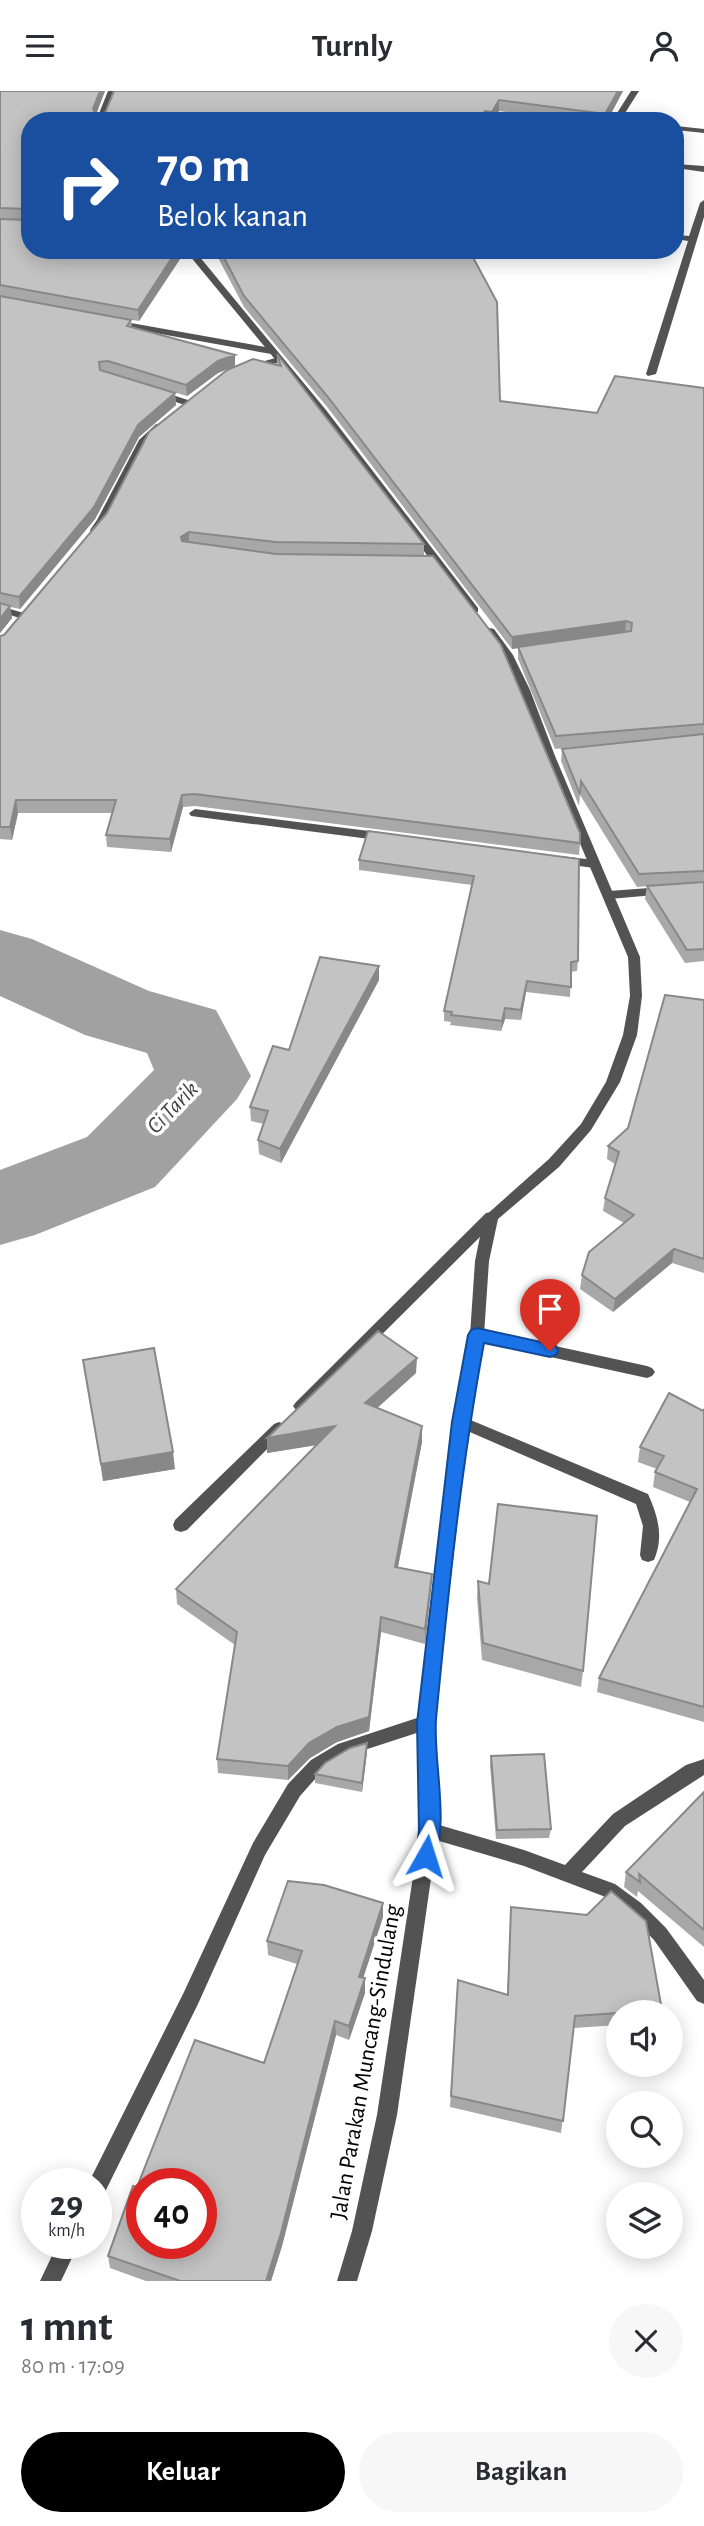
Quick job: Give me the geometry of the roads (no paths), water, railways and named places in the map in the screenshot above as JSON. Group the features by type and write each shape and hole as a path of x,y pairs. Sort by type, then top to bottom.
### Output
{"street":[{"path":"103,112 111,91"},
{"path":"622,112 635,91"},
{"path":"684,129 704,131"},
{"path":"684,167 704,169"},
{"path":"651,374 704,202"},
{"path":"684,238 693,239"},
{"path":"181,1525 491,1217 554,1163 586,1127 613,1082 630,1035 636,996 634,957 549,756 513,654 196,259"},
{"path":"99,321 275,355"},
{"path":"241,370 275,355"},
{"path":"85,542 102,521 144,440 192,399 149,390"},
{"path":"424,562 438,562"},
{"path":"0,609 19,621 32,605"},
{"path":"549,756 562,755"},
{"path":"195,813 401,839"},
{"path":"553,859 594,864"},
{"path":"609,895 676,890"},
{"name":"Jalan Parakan Muncang-Sindulang","path":"347,2281 362,2231 387,2115 429,1830 426,1723 461,1422 477,1335 482,1261 491,1217"},
{"path":"477,1335 648,1372"},
{"path":"461,1422 642,1499 652,1518 654,1535 648,1555"},
{"path":"106,2168 191,1998 259,1849 294,1790 317,1765 344,1749 426,1723"},
{"path":"568,1875 619,1820 692,1771 704,1767"},
{"path":"429,1830 524,1858 609,1890 635,1909 660,1934 704,1994"},
{"path":"50,2281 61,2259"}],"waterway":[{"name":"Ci Tarik","path":"0,960 117,1013 183,1032 204,1076 121,1162 0,1209"}]}
